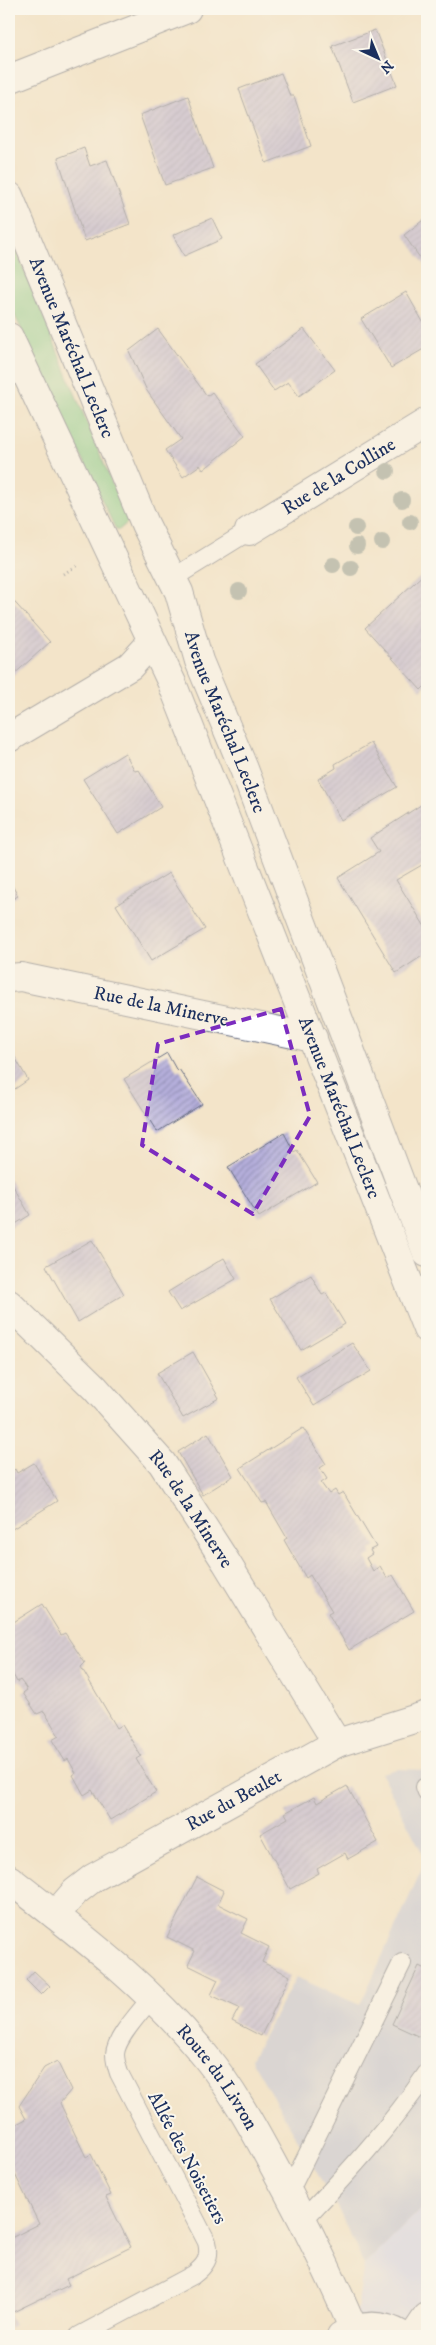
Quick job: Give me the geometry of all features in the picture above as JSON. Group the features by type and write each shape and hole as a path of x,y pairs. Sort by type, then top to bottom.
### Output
{"street":[{"path":"9,79 187,9"},
{"name":"Avenue Maréchal Leclerc","path":"9,196 145,524 173,578 184,605 199,661 244,769 427,1253"},
{"name":"Avenue Maréchal Leclerc","path":"9,337 172,683 427,1329"},
{"name":"Rue de la Colline","path":"249,530 427,422"},
{"path":"9,738 130,666 152,642"},
{"name":"Rue de la Minerve","path":"9,978 21,977 313,1038"},
{"name":"Rue de la Minerve","path":"9,1304 96,1388 162,1463 226,1562 337,1742"},
{"name":"Rue du Beulet","path":"55,1915 75,1892 93,1878 337,1742 427,1715"},
{"name":"Route du Livron","path":"9,1879 110,1960 151,1998 193,2042 215,2069 243,2111 289,2192 303,2220 347,2333"},
{"path":"414,2336 427,2317"},
{"path":"347,2333 377,2326 403,2336"}],"lane":[{"path":"173,578 249,530"},
{"path":"289,2192 402,1963"},
{"name":"Allée des Noisetiers","path":"79,2336 193,2275 206,2264 209,2256 207,2242 119,2073 117,2065 115,2056 121,2038 151,1998"},
{"path":"303,2220 353,2168 378,2135 406,2104 427,2073"}],"path":[{"path":"63,574 87,560"}],"highlighted area":[{"path":"281,1009 310,1116 253,1214 142,1145 158,1044"}],"shaded area":[{"path":"397,1769 427,1770 427,2203 364,2265 339,2211 251,2059 296,1977 360,2005 426,1860 381,1773"},
{"path":"427,2203 427,2336 354,2330 364,2265"}],"green space":[{"path":"9,233 128,522 119,530 115,528 9,303"}],"building":[{"path":"375,30 397,85 353,102 332,46"},
{"path":"281,73 290,96 294,96 311,146 266,163 239,89"},
{"path":"188,96 213,168 165,185 140,115"},
{"path":"84,148 90,166 107,160 130,224 85,241 58,158"},
{"path":"427,217 427,264 425,265 404,235"},
{"path":"212,218 222,239 184,256 173,235"},
{"path":"406,292 427,329 427,347 391,368 361,319"},
{"path":"158,329 207,396 212,392 245,436 203,470 200,465 183,477 165,450 181,439 147,391 129,351"},
{"path":"304,329 335,370 299,396 288,382 274,391 255,364"},
{"path":"427,571 427,684 421,690 365,628"},
{"path":"9,596 50,642 11,677 9,675"},
{"path":"371,743 397,787 341,820 318,779 336,768 335,764"},
{"path":"125,753 135,771 139,770 161,807 118,834 83,779"},
{"path":"427,801 427,862 396,880 427,930 427,953 396,973 338,878 379,852 370,838"},
{"path":"169,873 205,929 151,961 116,905"},
{"path":"9,880 18,896 9,901"},
{"path":"9,1047 28,1080 9,1093"},
{"path":"167,1053 177,1071 179,1069 202,1104 157,1132 124,1079"},
{"path":"284,1133 294,1152 297,1150 317,1182 259,1217 228,1167"},
{"path":"9,1179 30,1215 9,1228"},
{"path":"92,1240 124,1294 78,1322 46,1266"},
{"path":"224,1258 236,1279 180,1311 168,1292"},
{"path":"311,1275 322,1295 326,1293 345,1324 301,1350 270,1299"},
{"path":"352,1343 371,1371 314,1406 296,1377"},
{"path":"193,1352 219,1398 183,1418 157,1373"},
{"path":"303,1428 326,1464 320,1468 327,1479 321,1483 329,1494 335,1490 338,1495 343,1492 376,1547 370,1550 372,1554 366,1558 373,1571 380,1566 387,1578 393,1575 414,1611 349,1650 328,1613 332,1611 310,1575 306,1578 284,1540 287,1538 266,1502 262,1503 240,1468"},
{"path":"208,1433 233,1476 203,1495 178,1452"},
{"path":"34,1463 57,1501 9,1531 9,1474 15,1469 17,1473"},
{"path":"42,1604 61,1635 65,1633 85,1663 81,1667 117,1728 122,1725 141,1756 136,1759 156,1792 110,1820 92,1790 84,1795 73,1775 76,1773 68,1759 65,1761 52,1740 59,1736 44,1711 37,1714 23,1693 27,1690 20,1680 17,1682 9,1667 9,1664 13,1662 9,1655 9,1625"},
{"path":"347,1786 378,1842 348,1859 345,1853 317,1869 319,1873 290,1889 260,1834 288,1818 285,1813 314,1797 317,1803"},
{"path":"197,1877 224,1891 218,1904 248,1919 241,1933 269,1947 262,1962 290,1976 261,2036 232,2021 239,2008 211,1995 218,1980 188,1965 195,1951 167,1937"},
{"path":"419,1966 427,1970 427,2022 420,2037 392,2024"},
{"path":"34,1971 50,1986 41,1995 26,1980"},
{"path":"57,2061 71,2090 60,2103 86,2157 91,2154 111,2195 106,2197 131,2247 66,2279 69,2285 9,2314 9,2239 39,2224 9,2162 9,2128 26,2119 19,2106 44,2068"},
{"path":"9,2314 14,2325 9,2328"}]}
